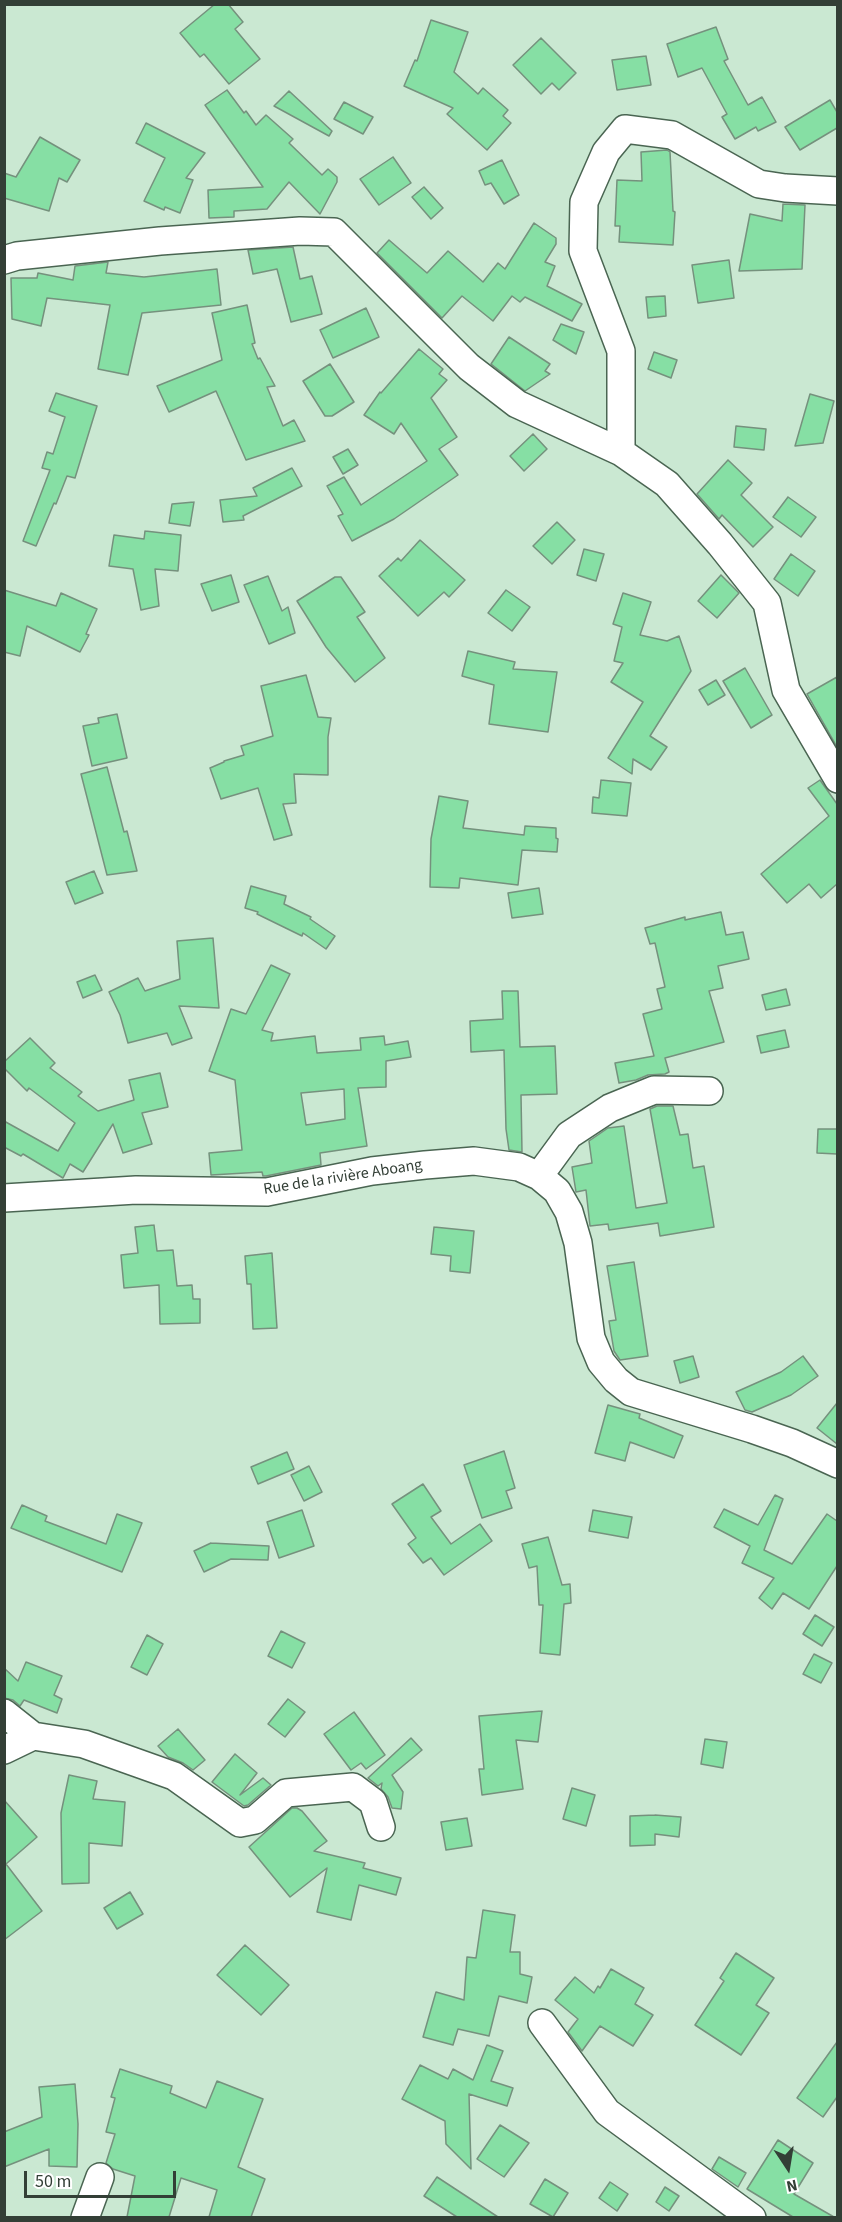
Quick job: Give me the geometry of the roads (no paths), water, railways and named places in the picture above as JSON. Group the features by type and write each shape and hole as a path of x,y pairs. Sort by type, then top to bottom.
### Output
{"street":[{"path":"621,452 621,351 583,251 584,202 606,153 625,129 672,135 759,184 837,191"},
{"path":"4,260 17,256 160,241 300,231 334,232 469,367 517,404 621,452 668,484 767,603 786,690 837,779"},
{"path":"539,1176 569,1135 610,1108 654,1090 709,1091"},
{"name":"Rue de la rivière Aboang","path":"4,1198 136,1190 267,1192 372,1172 474,1161 519,1167 539,1176 557,1191 570,1212 578,1243 591,1338 601,1362 616,1380 631,1392 752,1429 792,1443 837,1464"},
{"path":"4,1713 33,1736 84,1744 174,1776 240,1823 255,1820 286,1793 353,1787 373,1802 381,1827"},
{"path":"4,1750 33,1736"},
{"path":"542,2023 607,2112 752,2217"},
{"path":"85,2217 100,2177"}]}
